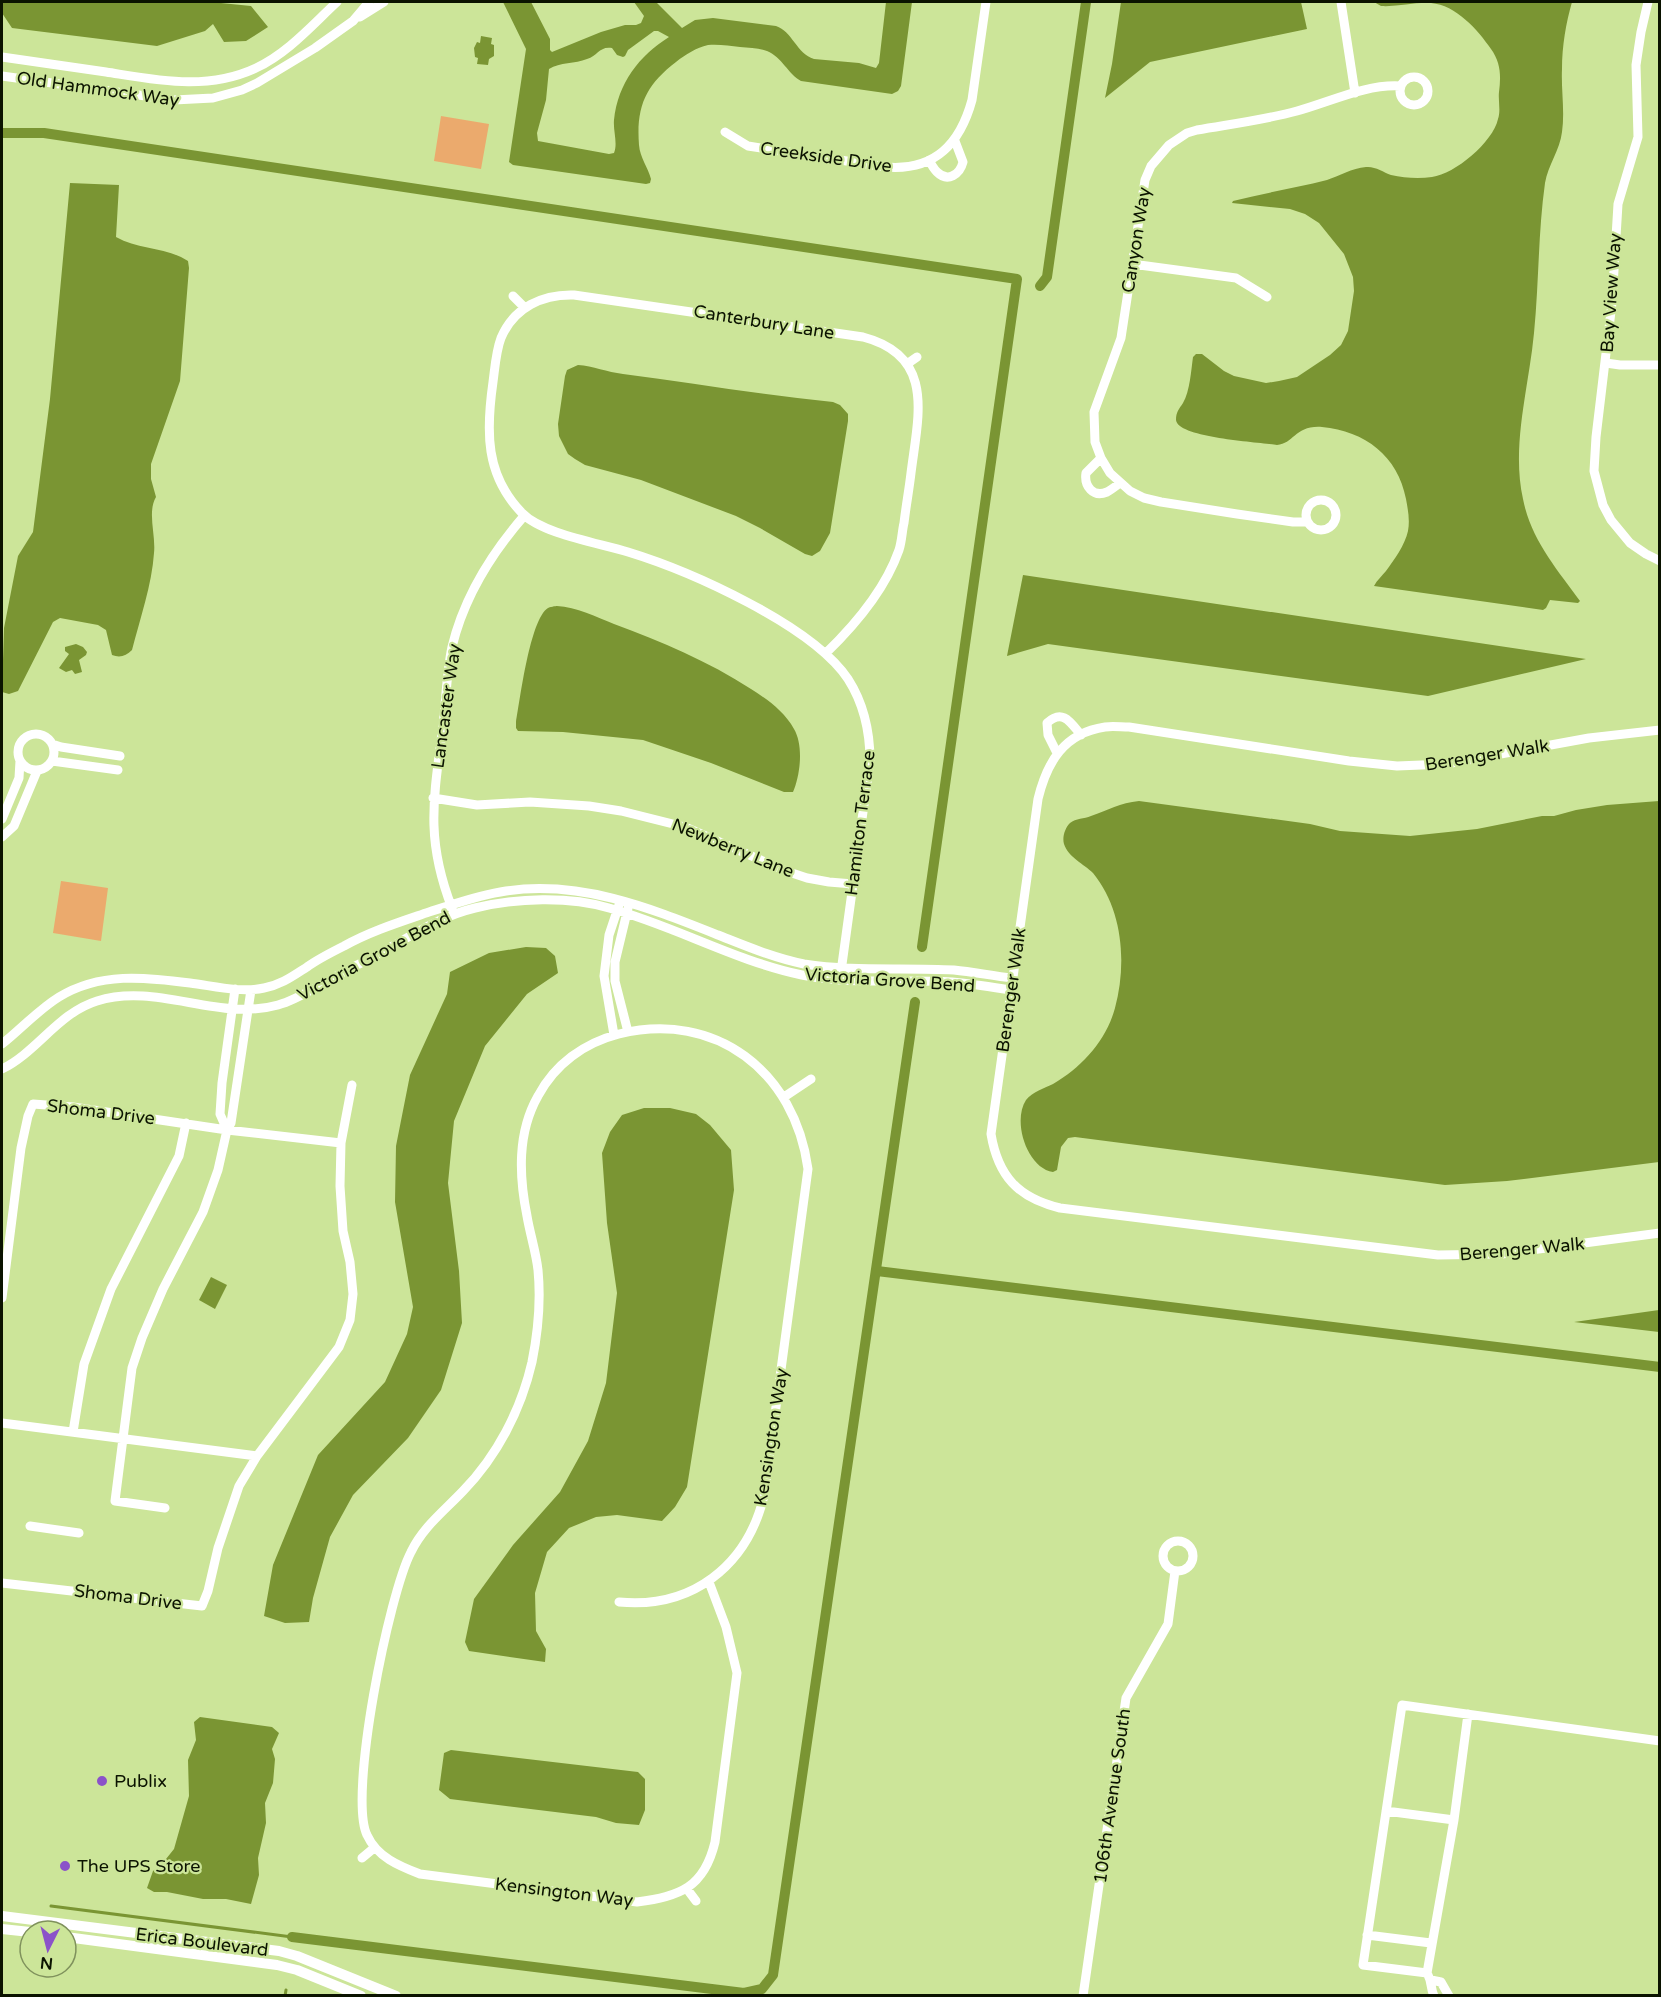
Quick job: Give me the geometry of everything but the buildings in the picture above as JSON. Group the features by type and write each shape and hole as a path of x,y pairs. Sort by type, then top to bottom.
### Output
{"street":[{"name":"Old Hammock Way","path":"314,24 330,2"},
{"name":"Old Hammock Way","path":"2,57 166,81 195,83 211,81 242,74 264,64 291,45 338,2"},
{"name":"Old Hammock Way","path":"353,21 369,2"},
{"name":"Old Hammock Way","path":"2,76 174,100 213,98 257,83 331,38 384,2"},
{"name":"Creekside Drive","path":"725,132 748,146 876,166 898,168 929,160 955,141 963,127 972,100 986,2"},
{"path":"1341,2 1355,93"},
{"name":"Bay View Way","path":"1648,2 1636,65 1638,137 1618,204 1612,303 1594,457 1597,485 1607,512 1619,531 1638,548 1659,561"},
{"name":"Canyon Way","path":"1307,522 1293,522 1144,498 1120,483 1110,473 1101,458 1095,442 1094,412 1121,338 1145,180 1151,166 1169,145 1197,130 1270,118 1355,93 1400,86"},
{"path":"929,160 938,173 948,177 954,176 963,162 955,141"},
{"path":"1132,264 1236,278 1267,297"},
{"name":"Canterbury Lane","path":"524,516 509,497 498,476 491,453 488,429 497,351 501,338 511,321 525,308 548,297 574,295 735,317 876,340 898,354 907,364 920,401 900,548 876,594 861,616 826,653"},
{"path":"513,296 525,308"},
{"path":"907,364 917,357"},
{"path":"1606,363 1659,364"},
{"path":"1101,458 1086,473 1086,484 1089,489 1100,494 1120,483"},
{"name":"Hamilton Terrace","path":"524,516 557,532 628,552 698,578 764,612 826,653 838,666 857,694 870,744 870,761 840,979"},
{"name":"Lancaster Way","path":"452,909 433,837 434,798 452,648 459,624 479,577 497,549 524,516"},
{"path":"1057,753 1046,730 1047,723 1054,717 1061,716 1068,719 1081,735"},
{"name":"Berenger Walk","path":"1659,730 1589,738 1446,764 1397,766 1349,761 1129,727 1105,727 1081,735 1057,753 1043,776 991,1134 998,1162 1018,1190 1045,1204 1060,1208 1438,1255 1502,1254 1659,1233"},
{"path":"2,819 21,770 20,761 19,752 20,743 26,736 33,733 41,733 48,737 54,752 48,766 37,771 30,770 20,761"},
{"path":"52,744 120,756"},
{"path":"52,760 118,770"},
{"path":"2,837 14,826 37,771"},
{"name":"Newberry Lane","path":"434,798 477,805 530,802 589,806 621,811 685,827 807,878 853,884"},
{"name":"Victoria Grove Bend","path":"2,1069 27,1052 57,1024 75,1011 97,1001 142,995 233,1008 278,1005 295,999 383,952 472,897 509,890 544,889 595,893 625,901 781,959 841,968 955,970 1012,978"},
{"name":"Victoria Grove Bend","path":"2,1044 60,996 92,983 127,977 145,977 251,990 278,984 292,978 307,966 382,927 452,909 531,900 583,903 621,912 649,920 754,962 804,975 840,979 953,982 1011,990"},
{"path":"614,1035 604,976 609,935 625,901"},
{"path":"621,912 615,981 628,1032"},
{"path":"227,1130 220,1117 222,1083 235,989"},
{"path":"165,1508 115,1501 132,1368 163,1289 203,1212 218,1170 227,1130 231,1123 251,990"},
{"name":"Kensington Way","path":"657,1028 676,1029 712,1038 745,1056 766,1075 784,1098 800,1131 808,1168 764,1496 756,1522 745,1545 735,1559 708,1582 726,1627 737,1673 713,1848 707,1866 687,1889 665,1898 637,1902 420,1874 395,1864 374,1848 368,1838 361,1815 365,1759 379,1670 404,1566 421,1534 465,1490 497,1447 520,1400 535,1348 539,1295 537,1269 523,1190 521,1163 525,1128 538,1095 559,1067 587,1046 603,1038 628,1032 657,1028"},
{"path":"784,1098 811,1079"},
{"name":"Shoma Drive","path":"2,1583 202,1606 239,1486 257,1456 339,1347 350,1320 353,1294 342,1220 340,1186 341,1143 352,1085"},
{"name":"Shoma Drive","path":"2,1298 21,1148 33,1104 73,1107 227,1130 341,1143"},
{"path":"73,1432 84,1364 111,1289 179,1156 186,1123"},
{"path":"2,1423 257,1456"},
{"path":"30,1526 79,1533"},
{"name":"106th Avenue South","path":"1083,1995 1126,1698 1168,1624 1175,1571"},
{"path":"619,1602 663,1600 708,1582"},
{"path":"1449,1995 1441,1982 1429,1976 1362,1965 1402,1705 1659,1742"},
{"path":"1434,1995 1430,1987 1429,1976 1431,1943 1454,1820 1468,1714"},
{"path":"1386,1811 1454,1820"},
{"path":"362,1858 374,1848"},
{"path":"687,1889 696,1901"},
{"name":"Erica Boulevard","path":"2,1916 279,1952 314,1962 396,1995"},
{"path":"2,1929 18,1931"},
{"path":"1367,1935 1431,1943"},
{"name":"Erica Boulevard","path":"78,1939 277,1965 297,1970 361,1995"}],"shaded area":[{"path":"2,2 211,2 251,6 268,27 246,41 224,42 213,24 205,31 157,46 12,28 2,13"},
{"path":"503,2 531,2 550,39 552,52 601,32 641,23 644,16 634,2 656,2 682,28 695,20 713,18 776,26 782,29 803,52 814,59 859,63 876,68 879,63 886,2 912,2 901,86 892,94 801,81 777,57 761,49 708,45 684,56 657,79 641,108 639,145 651,179 650,183 646,184 513,165 509,162 526,49","holes":["654,31 669,37 639,62 625,82 620,94 614,120 616,145 614,153 538,141 537,133 546,100 549,69 587,59 608,48 612,48 617,55 623,57 628,50"]},
{"path":"1121,2 1301,2 1307,29 1150,62 1105,98"},
{"path":"1374,2 1572,2 1563,52 1562,132 1545,183 1534,333 1522,416 1519,458 1523,499 1532,528 1538,541 1580,601 1578,603 1550,600 1543,610 1374,586 1402,547 1409,523 1402,484 1396,470 1377,448 1365,440 1338,429 1313,427 1277,445 1204,435 1180,426 1176,420 1187,393 1193,357 1196,354 1202,354 1234,376 1266,383 1297,377 1330,355 1341,345 1348,331 1354,291 1353,277 1344,254 1319,223 1305,214 1290,209 1232,203 1233,201 1327,180 1351,170 1366,167 1406,177 1427,178 1441,175 1472,156 1495,128 1499,112 1500,75 1494,54 1480,34 1458,13 1440,5 1425,3 1381,6"},
{"path":"481,36 492,38 491,44 494,45 494,56 489,59 488,65 477,64 478,58 475,57 474,48 477,42 480,43"},
{"path":"441,116 489,124 481,169 434,161"},
{"path":"70,183 119,185 116,237 180,256 188,261 180,381 151,464 151,479 156,497 152,510 153,565 132,650 123,656 112,655 106,630 98,625 60,618 53,622 18,691 9,694 2,692 4,628 18,556 33,532 50,399"},
{"path":"578,365 623,374 833,402 840,405 848,414 848,421 830,533 820,551 812,556 805,554 736,516 641,480 585,465 568,454 559,436 558,424 567,370"},
{"path":"1023,575 1586,659 1428,696 1048,644 1007,656"},
{"path":"557,606 586,613 684,653 735,679 769,702 785,717 797,736 800,761 793,792 784,792 711,763 643,740 563,732 518,731 516,722 531,643 542,615 548,608"},
{"path":"76,644 87,652 79,660 82,672 75,674 72,670 66,672 59,668 69,654 65,651 65,647"},
{"path":"1139,801 1310,824 1340,831 1410,836 1477,829 1607,805 1659,801 1659,1162 1507,1181 1445,1185 1075,1137 1068,1138 1061,1147 1057,1170 1053,1172 1044,1169 1029,1153 1024,1142 1022,1109 1026,1100 1035,1092 1053,1084 1074,1070 1092,1052 1111,1020 1121,973 1120,938 1111,903 1093,873 1066,849 1063,841 1064,833 1068,825 1075,820"},
{"path":"61,881 108,888 101,941 53,933"},
{"path":"526,947 546,948 555,956 558,973 527,994 485,1046 454,1121 448,1183 459,1271 462,1323 441,1390 408,1438 353,1495 330,1537 313,1598 309,1622 285,1623 264,1616 273,1565 318,1455 385,1382 407,1334 413,1307 395,1202 396,1146 410,1075 447,994 450,972 489,953"},
{"path":"644,1108 670,1108 696,1114 710,1125 731,1150 734,1190 687,1487 675,1507 662,1521 617,1515 596,1517 569,1528 547,1552 535,1593 536,1631 546,1649 545,1662 469,1651 465,1642 474,1599 513,1545 560,1492 588,1441 606,1383 617,1293 607,1223 602,1153 610,1132 622,1115"},
{"path":"211,1277 227,1285 215,1309 199,1300"},
{"path":"1659,1310 1659,1332 1574,1322"},
{"path":"200,1717 272,1727 279,1733 272,1749 275,1759 273,1783 265,1803 266,1823 258,1858 259,1875 251,1904 226,1899 203,1899 167,1892 154,1892 147,1888 153,1871 174,1849 189,1796 188,1760 196,1740 194,1722"},
{"path":"451,1750 638,1772 645,1779 645,1810 639,1825 616,1823 596,1817 450,1799 439,1790 444,1753"}],"waterway":[{"path":"1040,286 1047,277 1086,2"},
{"path":"2,133 44,133 1017,279 922,947"},
{"path":"292,1937 744,1993 762,1989 773,1975 915,1002"},
{"path":"877,1271 1660,1367"},
{"path":"51,1906 292,1937"},
{"path":"285,1996 286,1990"}],"place":[{"name":"Publix","path":"102,1781"},
{"name":"The UPS Store","path":"65,1866"}]}
